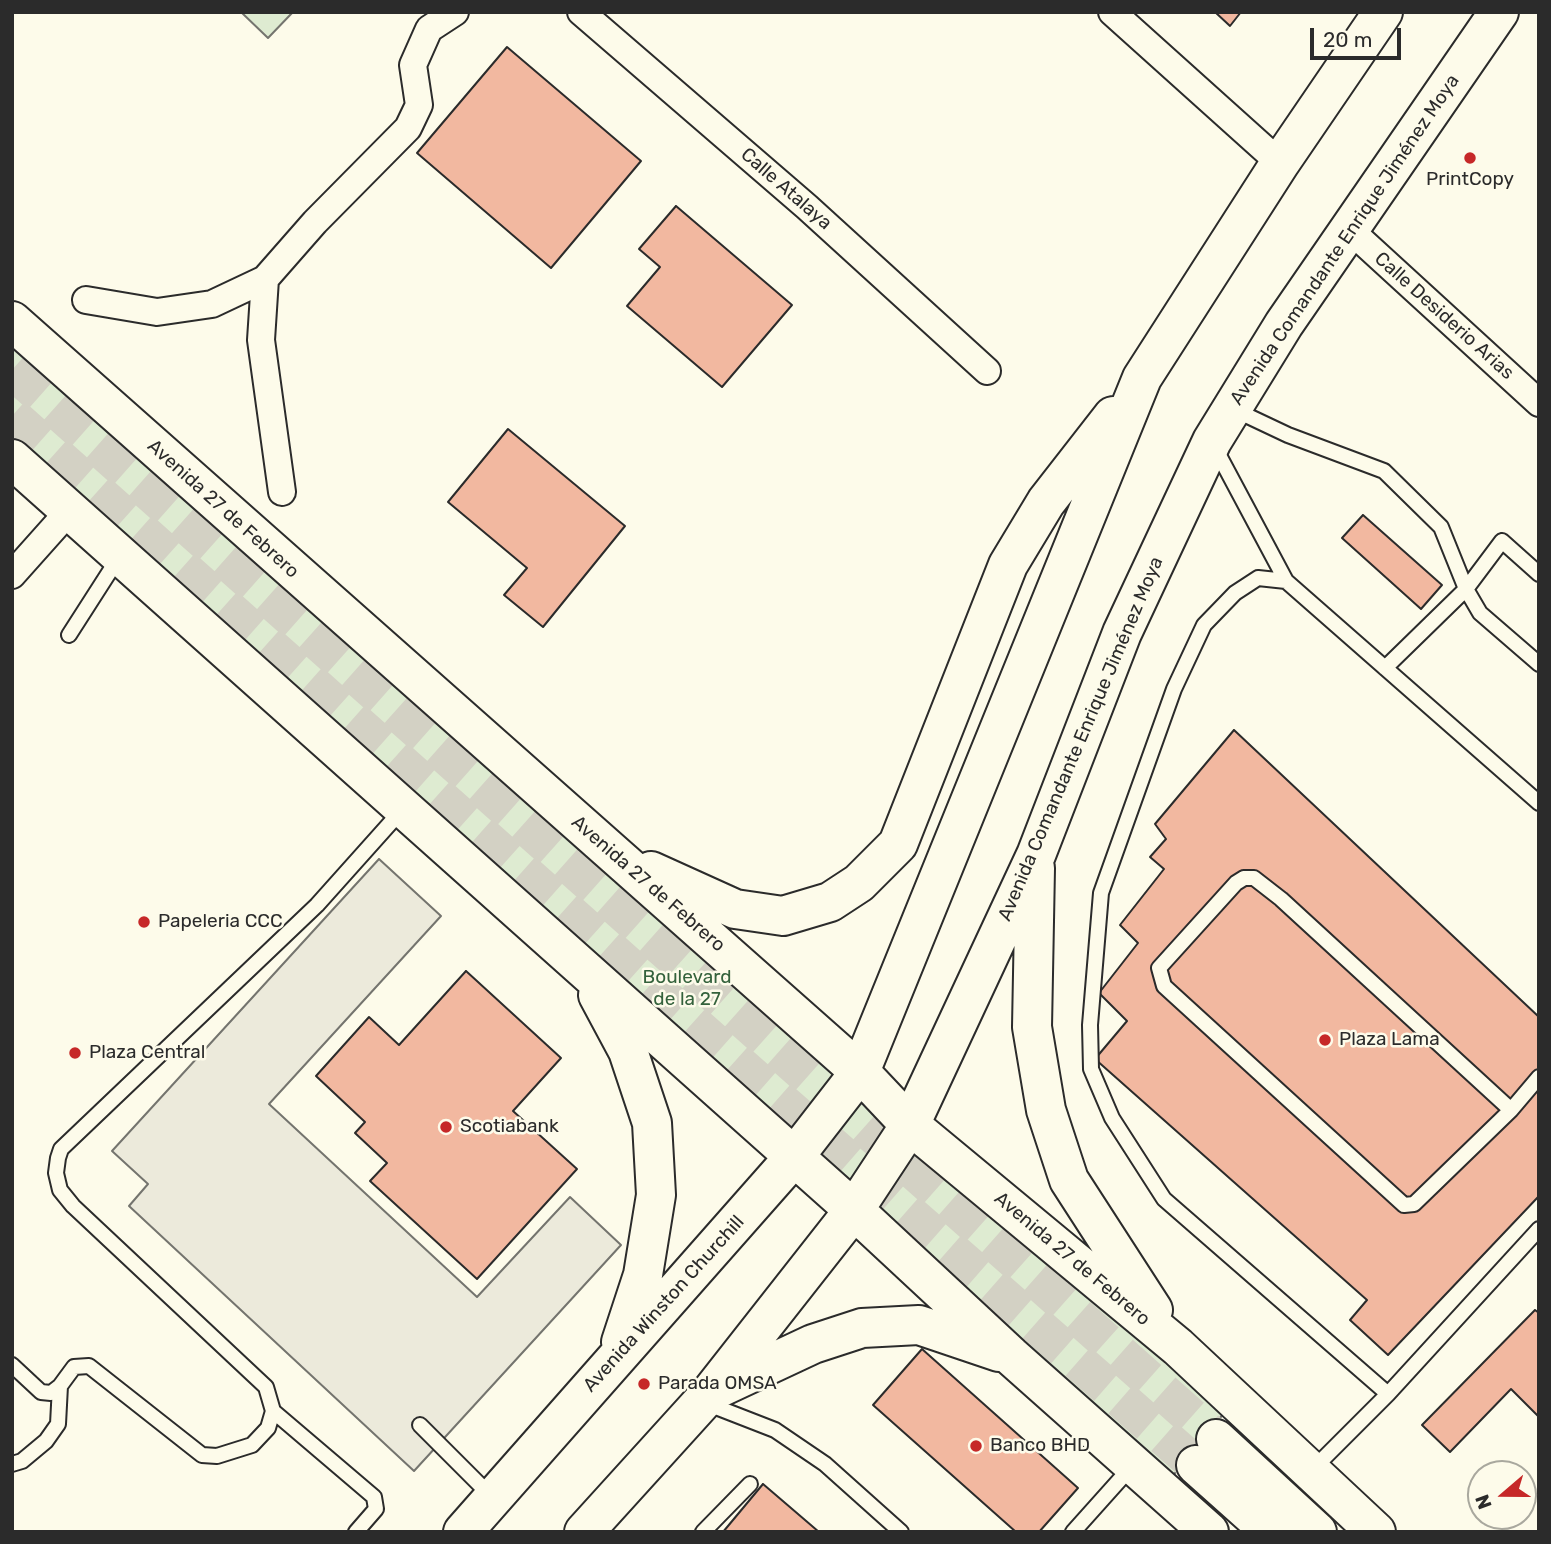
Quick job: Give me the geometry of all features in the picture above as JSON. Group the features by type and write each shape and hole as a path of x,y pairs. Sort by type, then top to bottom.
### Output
{"main road":[{"path":"616,855 735,909 783,916 830,902 859,883 898,844 1008,565 1046,502 1142,378 1280,163 1383,12"},
{"name":"Avenida Comandante Enrique Jiménez Moya","path":"910,1125 1036,855 1122,633 1212,441 1284,324 1499,12"},
{"name":"Avenida 27 de Febrero","path":"12,320 860,1072 910,1125 1178,1347 1376,1532"},
{"path":"860,1072 1142,378"},
{"path":"12,458 402,810 854,1210 1011,1356 1209,1532"},
{"path":"1036,855 1032,1027 1046,1110 1069,1180 1178,1347"},
{"path":"588,974 628,1051 652,1123 656,1195 643,1275 617,1355"},
{"name":"Avenida Winston Churchill","path":"463,1532 794,1157 860,1072"},
{"path":"584,1532 706,1397 854,1210 910,1125"},
{"path":"706,1397 813,1344 862,1328 919,1325 1011,1356"},
{"path":"1271,1532 1206,1452 1317,1532"}],"street":[{"path":"86,300 157,312 212,304 265,279 315,222 408,128 419,105 413,65 429,29 455,12"},
{"name":"Calle Atalaya","path":"581,12 807,207 987,371"},
{"path":"1112,12 1280,163"},
{"name":"Calle Desiderio Arias","path":"1350,230 1539,403"},
{"path":"265,279 261,340 282,492"},
{"path":"12,575 70,510"}],"lane":[{"path":"1232,409 1288,435 1384,471 1441,527 1466,589 1479,613 1539,664"},
{"path":"1212,441 1286,581 1539,803"},
{"path":"1385,668 1466,589 1502,541 1539,574"},
{"path":"69,635 120,555"},
{"path":"1286,581 1258,578 1235,593 1204,625 1174,689 1101,893 1090,1025 1091,1069 1112,1118 1164,1199 1388,1394"},
{"path":"12,1365 41,1392 51,1393 61,1386 74,1367 89,1366 188,1447 202,1454 217,1456 252,1446 268,1428 272,1411 266,1387 73,1206 60,1190 56,1173 61,1149 317,905 402,810"},
{"path":"1511,1110 1282,899 1254,878 1244,878 1236,883 1159,968 1164,986 1404,1205 1423,1199 1511,1110 1539,1077"},
{"path":"1310,1473 1388,1394 1539,1229"},
{"path":"12,1464 22,1461 46,1441 58,1424 61,1386"},
{"path":"706,1397 775,1430 825,1464 901,1532"},
{"path":"272,1411 374,1497 376,1509 356,1532"},
{"path":"420,1425 493,1498"},
{"path":"1073,1532 1134,1465"},
{"path":"703,1532 750,1484"}],"green space":[{"path":"241,12 293,12 268,38"},
{"name":"Boulevard de la 27","path":"12,334 1224,1413 1171,1478 12,446"}],"shaded area":[{"path":"379,859 441,916 269,1104 477,1297 570,1197 621,1245 414,1471 129,1206 148,1184 112,1151"}],"building":[{"path":"1215,12 1241,12 1230,26"},
{"path":"507,47 641,161 551,268 417,153"},
{"path":"676,206 792,305 722,387 627,306 660,267 639,249"},
{"path":"508,429 625,526 543,627 504,595 527,568 448,502"},
{"path":"1363,515 1442,585 1421,609 1342,538"},
{"name":"Plaza Lama","path":"1234,730 1539,1017 1539,1196 1388,1355 1350,1320 1367,1300 1095,1059 1127,1021 1099,993 1138,943 1120,925 1164,869 1150,857 1166,839 1155,824"},
{"name":"Scotiabank","path":"466,971 561,1058 513,1111 577,1169 477,1279 370,1181 387,1163 355,1133 365,1122 316,1076 369,1017 399,1045"},
{"path":"1535,1310 1539,1313 1539,1417 1511,1389 1450,1452 1422,1425"},
{"name":"Banco BHD","path":"922,1349 1078,1488 1039,1532 1016,1532 873,1405"},
{"path":"763,1484 819,1532 723,1532"}],"tunnel":[{"path":"12,370 1216,1439"},
{"path":"12,416 741,1066 1196,1465"}],"place":[{"name":"PrintCopy","path":"1470,158"},
{"name":"Papeleria CCC","path":"144,922"},
{"name":"Plaza Lama","path":"1325,1040"},
{"name":"Plaza Central","path":"75,1053"},
{"name":"Scotiabank","path":"446,1127"},
{"name":"Parada OMSA","path":"644,1384"},
{"name":"Banco BHD","path":"976,1446"}]}
